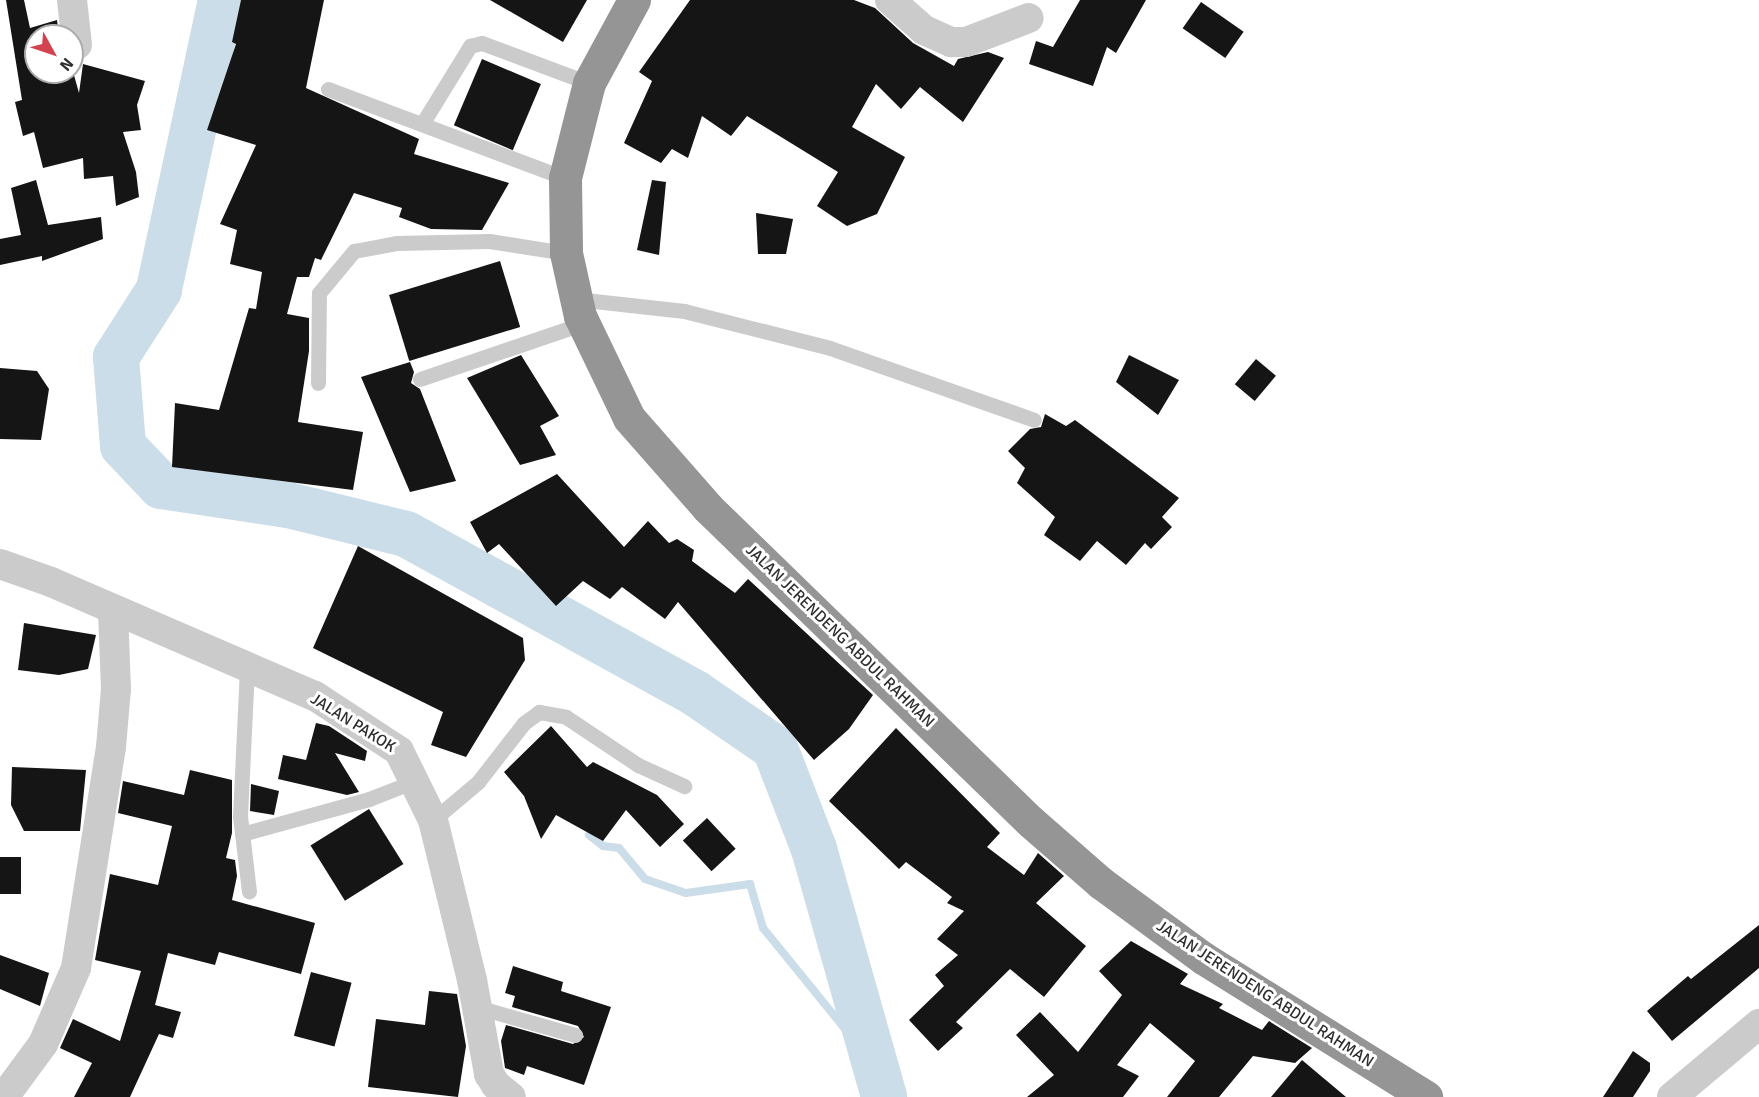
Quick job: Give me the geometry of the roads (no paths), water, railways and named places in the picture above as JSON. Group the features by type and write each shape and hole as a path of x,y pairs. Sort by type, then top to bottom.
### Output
{"highway":[{"name":"JALAN JERENDENG ABDUL RAHMAN","path":"634,0 589,83 565,178 566,254 579,312 615,395 675,474 1031,822 1121,900 1203,958 1426,1097"}],"street":[{"path":"72,0 75,24"},
{"path":"890,0 924,30 951,42 966,42 1029,18"},
{"name":"JALAN PAKOK","path":"0,564 315,696 392,744 414,780 436,831 475,993 489,1074 496,1085 511,1097"},
{"path":"4,1097 43,1044 76,968 111,747 116,689 113,610"},
{"path":"1672,1097 1759,1024"}],"lane":[{"path":"422,124 470,45 482,43 589,83"},
{"path":"328,89 565,178"},
{"path":"318,383 319,293 354,251 397,243 489,241 566,254"},
{"path":"420,379 579,312 684,311 830,348 1034,420"},
{"path":"247,668 242,834 249,891"},
{"path":"436,831 524,723 539,712 566,717 638,765 684,786"},
{"path":"242,834 369,799 414,780"},
{"path":"475,993 575,1035"}],"waterway":[{"path":"221,0 159,290 116,357 123,446 161,486 288,505 406,534 695,693 775,748 814,849 884,1097"},
{"path":"589,835 603,846 619,848 645,879 686,893 750,884 763,928 876,1067"}]}
